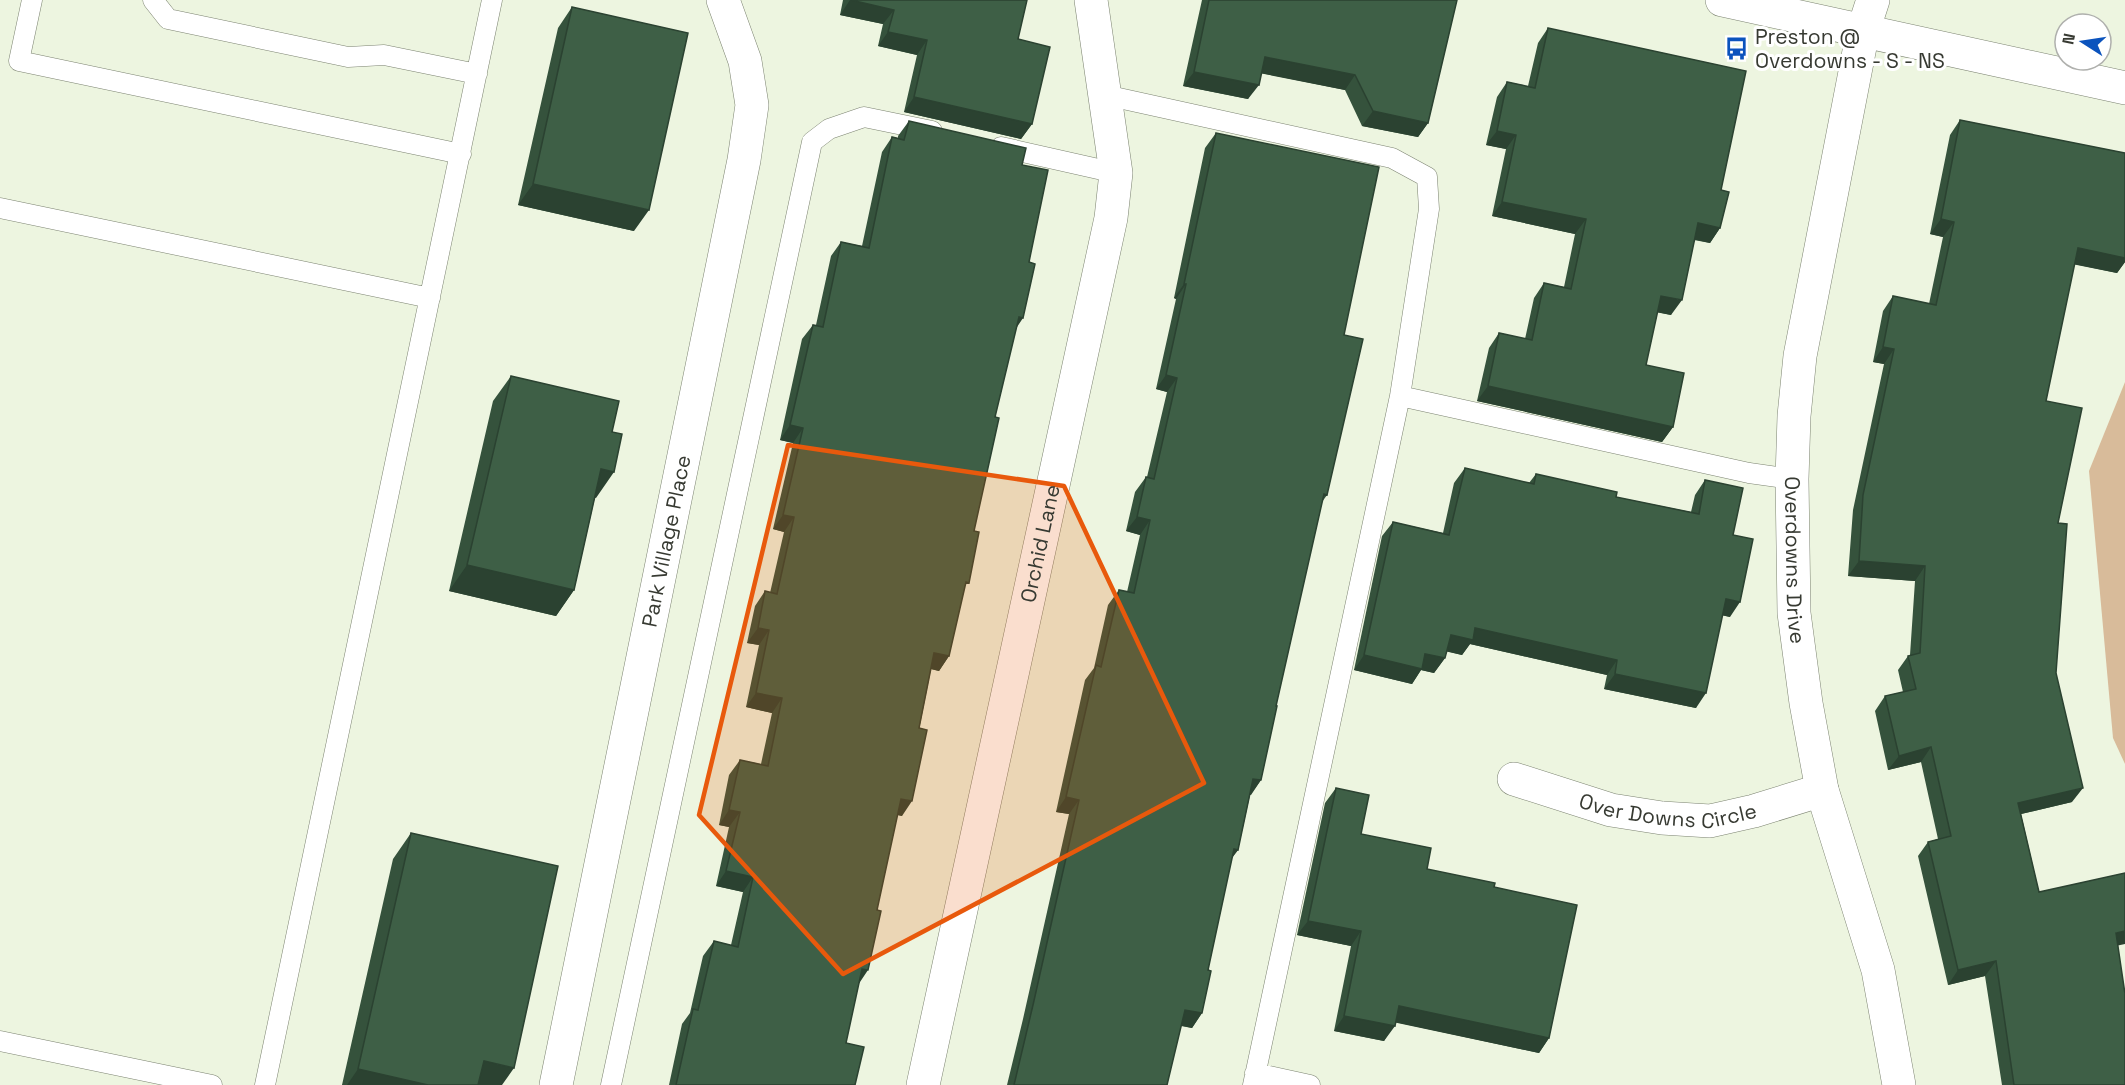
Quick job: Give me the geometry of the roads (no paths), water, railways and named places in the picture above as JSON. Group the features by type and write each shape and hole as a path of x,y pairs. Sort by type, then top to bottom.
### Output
{"street":[{"name":"Park Village Place","path":"556,1085 744,160 752,105 745,61 723,0"},
{"name":"Orchid Lane","path":"923,1085 1111,218 1116,173 1091,0"},
{"path":"1722,0 2125,88"},
{"name":"Overdowns Drive","path":"1853,0 1863,31"},
{"name":"Overdowns Drive","path":"1873,0 1863,31 1800,356 1794,416 1792,479 1794,613 1806,704 1822,790 1878,970 1899,1085"},
{"name":"Over Downs Circle","path":"1514,779 1611,810 1662,818 1710,821 1754,811 1822,790"}],"lane":[{"path":"33,0 10,61 460,154"},
{"path":"153,0 168,19 348,57 384,55 477,74"},
{"path":"265,1085 492,0"},
{"path":"1105,95 1392,158 1426,177 1429,209 1400,396 1254,1079 1310,1085"},
{"path":"611,1085 812,142 829,129 864,117 955,136"},
{"path":"978,141 1116,173"},
{"path":"0,208 430,298"},
{"path":"1400,396 1749,473 1792,479"},
{"path":"0,1041 212,1085"}],"place":[{"name":"Preston @ Overdowns - S - NS","path":"1737,49"}]}
